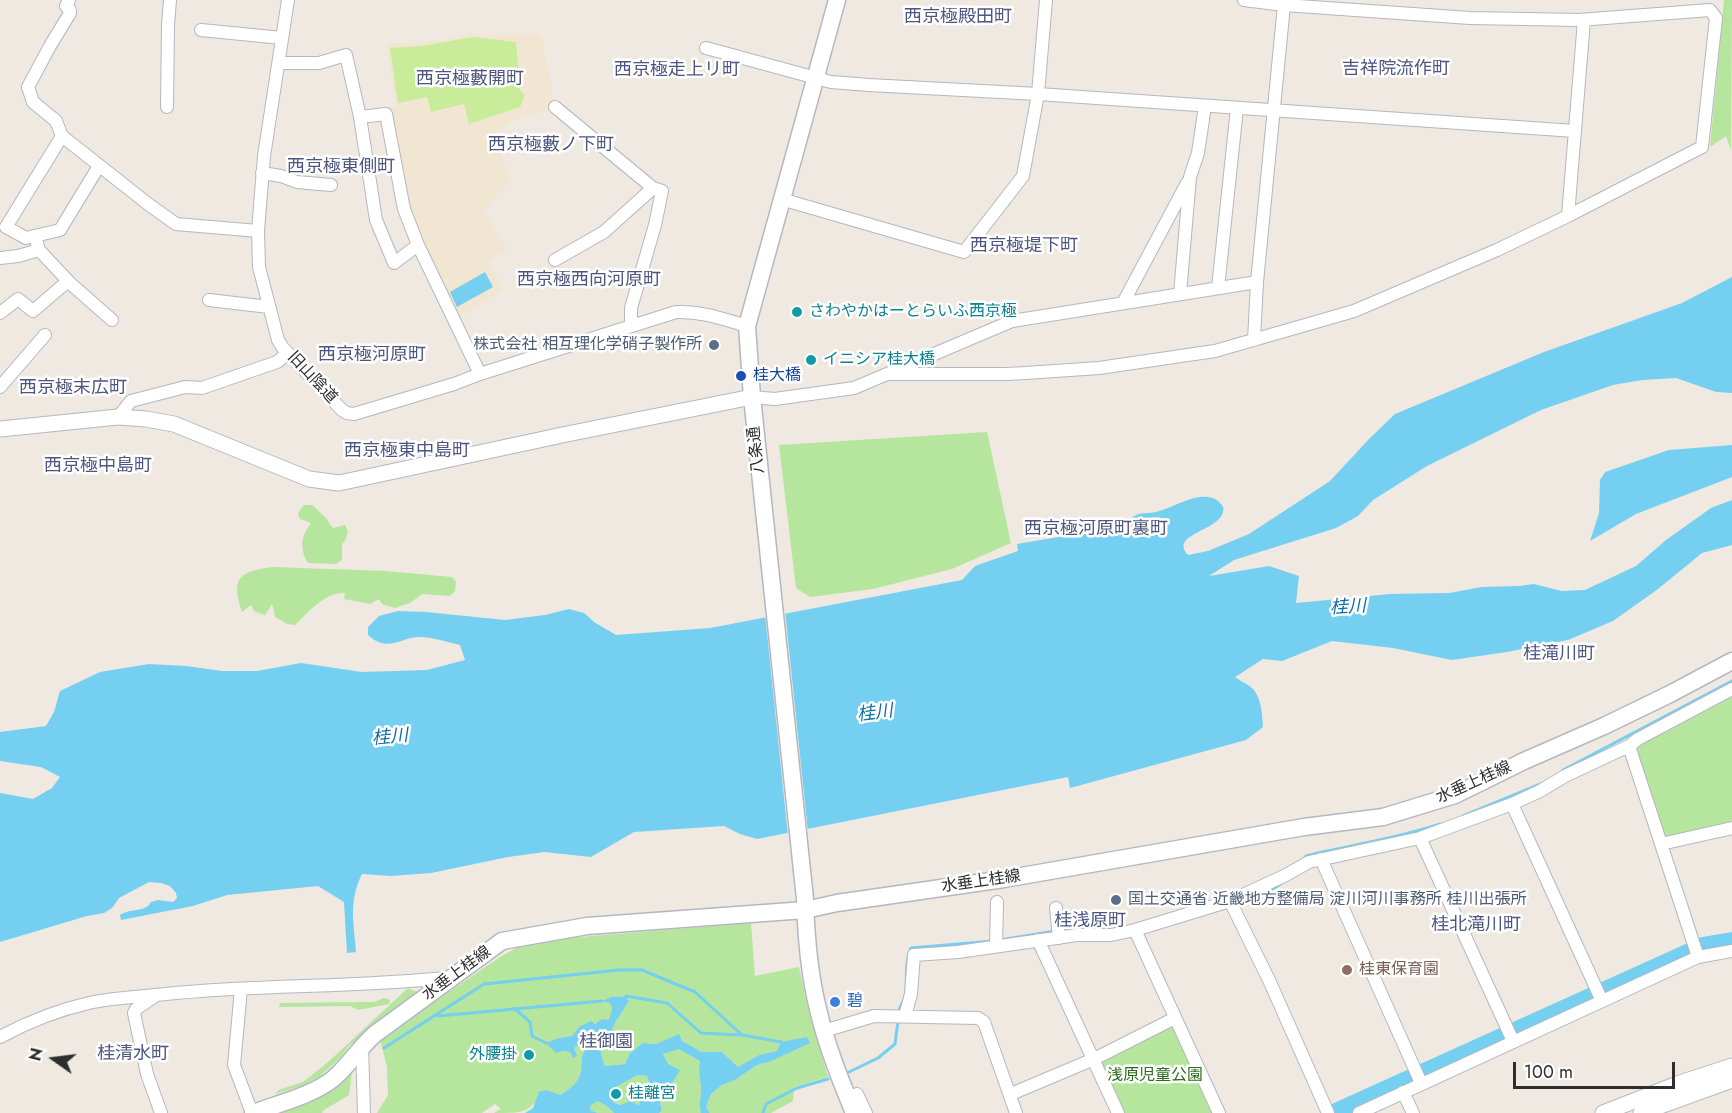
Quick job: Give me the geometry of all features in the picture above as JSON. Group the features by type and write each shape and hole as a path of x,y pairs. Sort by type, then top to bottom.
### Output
{"main road":[{"name":"八条通","path":"837,0 747,326 752,403 811,972 818,1009 836,1068 854,1113"},
{"name":"水垂上桂線","path":"261,1112 313,1091 333,1079 362,1045 502,941 587,926 805,904 837,903 1004,879 1304,827 1383,817 1455,795 1670,694 1732,661"}],"street":[{"path":"69,0 66,6 70,13 28,87 33,102 56,121 62,136 176,224 258,231"},
{"path":"167,107 170,0"},
{"name":"旧山陰道","path":"288,0 262,173 258,231 259,267 278,340 347,413 354,414 390,404 676,312 693,311 747,326"},
{"path":"781,199 964,252 1023,176 1038,94 1046,0"},
{"path":"887,374 1006,375 1099,368 1215,351 1354,311 1497,250 1702,147 1716,18 1710,10 1584,20 1470,18 1244,0"},
{"path":"1254,340 1257,282 1285,2"},
{"path":"1568,216 1584,20"},
{"path":"201,30 282,38"},
{"path":"706,48 831,82 1575,131"},
{"path":"279,63 319,63 346,55 360,117 376,220 394,263 418,245"},
{"path":"1123,303 1190,177 1198,153 1204,106"},
{"path":"555,107 653,188 662,190 655,225 631,308 631,326"},
{"path":"1218,288 1237,108"},
{"path":"360,117 386,114 404,208 418,245 480,374"},
{"path":"62,136 6,227 26,238 60,230 99,166"},
{"path":"262,173 281,176 297,182 331,185"},
{"path":"1180,294 1190,177"},
{"path":"555,260 604,232 653,188"},
{"path":"35,236 39,250 68,281 112,320"},
{"path":"0,258 39,250"},
{"path":"0,313 18,299 33,311 68,281"},
{"path":"0,429 118,417 174,424 309,479 339,483 567,434 854,388 1012,321 1257,282"},
{"path":"209,300 269,307"},
{"path":"0,387 45,335"},
{"path":"118,417 131,401 185,387 201,388 277,362 288,353"},
{"path":"906,1016 912,994 914,955 1077,935 1111,935 1231,903 1308,863 1420,837 1512,804 1629,746 1732,689"},
{"path":"1629,746 1696,952"},
{"path":"1512,804 1600,997"},
{"path":"1661,844 1732,828"},
{"path":"1420,837 1511,1038"},
{"path":"1321,859 1419,1079"},
{"path":"996,946 997,902"},
{"path":"1231,903 1269,980 1328,1113"},
{"path":"1056,908 1059,938"},
{"path":"1135,930 1220,1113"},
{"path":"1038,940 1118,1113"},
{"path":"1359,1113 1403,1092 1419,1079 1696,952 1732,951"},
{"path":"0,1037 56,1012 133,996 454,977"},
{"path":"241,989 234,1065 261,1112"},
{"path":"155,996 136,1009 134,1013 147,1074 161,1113"},
{"path":"825,1031 873,1016 978,1018 984,1022 1016,1113"},
{"path":"1011,1094 1094,1059 1175,1018"},
{"path":"362,1045 364,1113"},
{"path":"1603,1113 1680,1083 1732,1066"},
{"path":"1641,1113 1675,1107 1732,1080"},
{"path":"1403,1092 1413,1113"},
{"path":"857,1094 866,1113"}],"shaded area":[{"path":"470,34 541,34 554,99 549,111 515,119 493,137 511,179 484,210 507,250 488,261 504,290 458,318 413,219 388,107 396,105 387,44 425,42"}],"green space":[{"path":"1724,0 1732,0 1731,150 1726,136 1710,147"},
{"path":"473,37 516,42 520,90 525,95 520,107 469,124 464,104 431,112 427,97 398,103 390,48 422,46"},
{"path":"987,432 1011,543 952,569 873,589 810,597 796,588 779,445"},
{"path":"304,505 312,505 333,528 345,525 348,531 342,544 342,560 336,564 308,563 302,542 311,523 300,519 298,513"},
{"path":"272,567 386,571 452,577 456,582 455,591 450,596 422,594 410,603 395,608 382,604 379,599 370,604 344,599 345,593 337,594 317,604 295,625 287,624 275,617 272,604 265,615 254,611 251,605 242,612 237,591 240,579 251,571"},
{"path":"1732,694 1732,823 1668,837 1663,832 1638,752 1638,744 1711,708"},
{"path":"751,923 755,976 799,967 828,1077 794,1087 793,1101 771,1113 710,1113 706,1107 711,1094 722,1085 735,1080 757,1065 769,1062 778,1051 759,1055 738,1067 722,1052 702,1052 682,1041 678,1035 656,1044 643,1043 630,1053 625,1064 605,1066 601,1051 602,1042 612,1031 629,1001 625,996 611,997 603,1001 610,1003 612,1009 610,1020 579,1027 572,1036 559,1038 563,1051 570,1052 579,1043 585,1049 579,1078 560,1095 547,1090 530,1107 513,1113 494,1113 501,1109 495,1104 482,1113 377,1113 388,1095 387,1067 380,1039 500,957 529,941"},
{"path":"408,988 420,993 350,1045 339,1059 320,1076 304,1085 275,1094 279,1090 303,1082 327,1063"},
{"path":"384,998 390,1000 389,1004 358,1010 350,1006 279,1007 280,1003 374,1002"},
{"name":"浅原児童公園","path":"1170,1026 1177,1032 1214,1113 1123,1113 1101,1065 1102,1059"},
{"path":"679,1048 700,1061 701,1113 659,1113 662,1109 659,1099 669,1088 668,1064 663,1054"},
{"path":"353,1065 349,1095 322,1113 284,1113 283,1111"},
{"path":"638,1075 647,1076 650,1087 639,1105 635,1103 623,1105 612,1100 609,1096 612,1089"},
{"path":"598,1101 614,1113 598,1113 590,1110 591,1105"}],"water":[{"path":"485,272 493,287 457,307 450,292"},
{"name":"桂川","path":"1732,277 1732,393 1716,392 1676,378 1642,380 1613,385 1541,410 1427,466 1373,500 1358,516 1336,528 1234,560 1209,576 1269,566 1299,576 1296,603 1390,594 1449,593 1482,587 1534,584 1562,591 1585,590 1636,566 1666,540 1711,508 1732,500 1732,545 1702,553 1658,589 1613,621 1568,640 1452,660 1393,648 1332,641 1282,661 1263,659 1235,677 1252,688 1261,707 1263,727 1246,740 1070,788 1068,777 757,839 724,826 634,832 591,857 544,852 431,873 390,876 362,874 353,904 356,952 347,953 344,902 318,886 227,895 193,906 121,920 120,915 145,908 151,902 158,900 173,902 177,898 170,886 149,882 119,898 112,908 104,913 0,942 0,793 33,799 52,788 60,777 41,767 0,761 0,732 46,726 54,712 60,691 100,672 149,664 222,671 257,671 301,663 362,672 427,670 465,660 460,645 446,641 414,637 389,644 375,640 368,635 368,627 379,616 398,611 505,620 545,615 569,609 584,613 616,635 710,628 962,580 975,566 1018,551 1017,544 1122,526 1136,515 1156,512 1199,497 1214,499 1222,506 1223,512 1213,524 1190,537 1185,542 1184,548 1188,555 1208,551 1249,534 1330,481 1395,414 1544,352 1682,303"},
{"path":"1732,445 1732,477 1636,514 1590,541 1599,513 1600,480 1605,472 1669,450"},
{"path":"626,996 629,1001 612,1031 602,1043 601,1051 605,1066 625,1064 630,1053 643,1043 656,1044 679,1034 682,1041 702,1052 722,1052 738,1067 759,1055 777,1051 781,1042 807,1037 810,1043 769,1062 757,1065 735,1080 722,1085 711,1094 706,1107 710,1113 701,1113 700,1109 700,1061 679,1049 663,1054 668,1064 680,1070 659,1099 662,1110 659,1113 614,1113 598,1101 591,1105 590,1110 598,1113 525,1113 533,1108 539,1092 547,1090 560,1095 579,1078 585,1049 580,1044 574,1048 577,1056 573,1058 570,1052 556,1053 546,1043 572,1036 579,1027 591,1021 595,1024 602,1019 609,1020 612,1009 610,1003 602,1001 611,997","holes":["638,1075 647,1076 650,1087 644,1093 639,1105 630,1101 621,1105 615,1103 609,1096 612,1089"]}],"pier":[{"path":"785,611 808,832 788,836 765,614"}],"waterway":[{"path":"1563,770 1732,681"},
{"path":"1463,816 1543,783"},
{"path":"1304,859 1306,856 1390,838 1440,824"},
{"path":"1253,897 1276,887 1289,878"},
{"path":"1062,929 1070,927"},
{"path":"1000,940 1055,931"},
{"path":"899,1011 905,997 911,948 993,941"},
{"path":"1336,1113 1703,947 1732,942"},
{"path":"384,1048 484,984 619,970 642,970 695,992 742,1035 781,1042"},
{"path":"626,996 667,1003 701,1033 741,1035"},
{"path":"438,1016 602,1001"},
{"path":"514,1008 530,1022 532,1036 546,1043"},
{"path":"849,1072 878,1058 895,1044 898,1021"},
{"path":"763,1113 766,1104 797,1088 828,1079"}],"place":[{"name":"さわやかはーとらいふ西京極","path":"797,312"},
{"name":"株式会社 相互理化学硝子製作所","path":"714,345"},
{"name":"イニシア桂大橋","path":"811,360"},
{"name":"桂大橋","path":"741,376"},
{"name":"国土交通省 近畿地方整備局 淀川河川事務所 桂川出張所","path":"1116,900"},
{"name":"桂東保育園","path":"1347,970"},
{"name":"碧","path":"835,1002"},
{"name":"外腰掛","path":"529,1055"},
{"name":"桂離宮","path":"616,1094"}],"district":[{"name":"西京極殿田町","path":"958,18"},
{"name":"吉祥院流作町","path":"1396,70"},
{"name":"西京極走上リ町","path":"677,71"},
{"name":"西京極藪開町","path":"470,80"},
{"name":"西京極藪ノ下町","path":"551,146"},
{"name":"西京極東側町","path":"341,168"},
{"name":"西京極堤下町","path":"1024,247"},
{"name":"西京極西向河原町","path":"589,281"},
{"name":"西京極河原町","path":"372,356"},
{"name":"西京極末広町","path":"73,389"},
{"name":"西京極東中島町","path":"407,452"},
{"name":"西京極中島町","path":"98,467"},
{"name":"西京極河原町裏町","path":"1096,530"},
{"name":"桂滝川町","path":"1559,655"},
{"name":"桂浅原町","path":"1090,922"},
{"name":"桂北滝川町","path":"1476,926"},
{"name":"桂御園","path":"606,1043"},
{"name":"桂清水町","path":"133,1055"}]}
